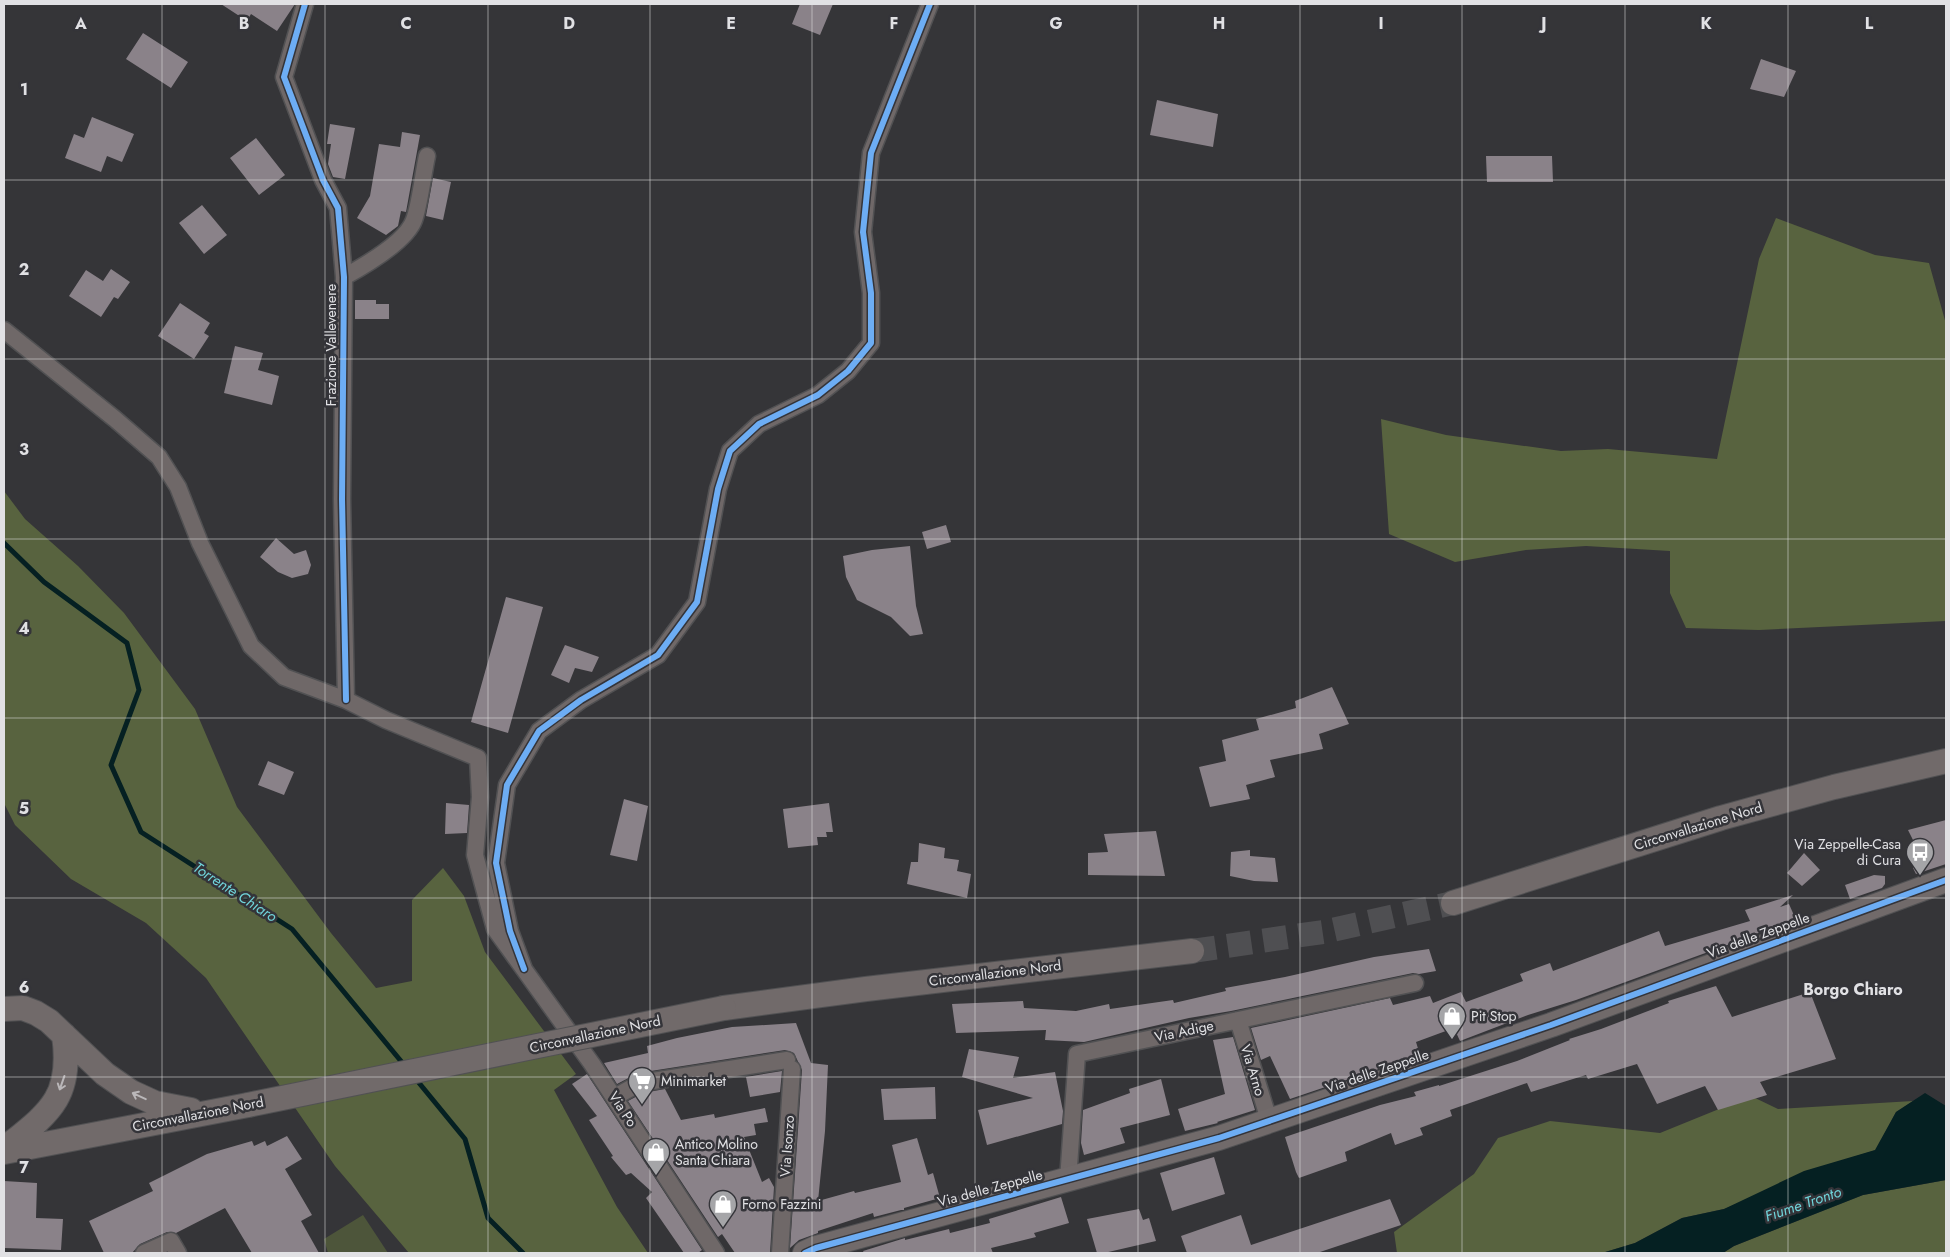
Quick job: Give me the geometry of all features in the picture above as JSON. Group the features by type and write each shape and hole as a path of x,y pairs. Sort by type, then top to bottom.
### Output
{"main road":[{"name":"Circonvallazione Nord","path":"1453,903 1721,818 1834,787 1946,761"},
{"name":"Via delle Zeppelle","path":"805,1253 824,1246 1219,1138 1551,1025 1946,880"},
{"name":"Circonvallazione Nord","path":"4,1150 248,1105 724,1008 866,988 1192,951"},
{"path":"4,1008 23,1008 49,1021 105,1074 131,1092 155,1103 203,1112"},
{"path":"4,1150 35,1123 54,1103 65,1080 67,1056 64,1035"}],"street":[{"name":"Frazione Vallevenere","path":"305,4 284,77 324,180 338,208 344,277 342,499 346,700"},
{"path":"524,969 510,931 496,863 507,785 539,731 580,700 658,655 697,602 718,488 730,450 758,424 818,395 848,371 870,343 871,293 863,232 870,153 930,4"},
{"path":"344,277 366,264 407,234 414,220 427,156"},
{"path":"4,330 115,419 159,457 178,487 200,543 251,646 284,677 346,700 386,720 478,758 480,797 475,855 495,929 524,969"},
{"name":"Via Po","path":"524,969 615,1097 716,1253"},
{"name":"Via Adige","path":"1068,1180 1077,1054 1415,983"},
{"name":"Via Arno","path":"1238,1020 1269,1120"},
{"name":"Via Isonzo","path":"615,1097 640,1083 790,1064 780,1253"},
{"path":"144,1253 170,1241 178,1253"}],"green space":[{"path":"1776,218 1875,255 1929,263 1946,324 1946,621 1759,630 1686,628 1670,593 1670,551 1586,546 1526,550 1455,562 1389,534 1381,419 1446,435 1561,451 1608,449 1717,459 1759,259"},
{"path":"4,491 25,519 78,566 124,613 195,709 237,807 331,933 376,988 412,981 412,900 443,868 464,896 485,952 576,1074 554,1090 617,1207 648,1253 409,1253 335,1166 206,978 146,923 71,879 15,825 4,803"},
{"path":"1751,1096 1778,1109 1913,1101 1896,1112 1876,1150 1847,1159 1724,1209 1682,1218 1635,1243 1602,1253 1397,1253 1394,1232 1474,1174 1498,1138 1550,1121 1660,1133"},
{"path":"1946,1180 1946,1253 1723,1253 1734,1246 1863,1195"},
{"path":"363,1215 388,1253 328,1253 324,1239"}],"water":[{"name":"Fiume Tronto","path":"1925,1093 1946,1106 1946,1180 1863,1195 1734,1246 1723,1253 1602,1253 1635,1243 1682,1218 1724,1209 1804,1171 1875,1150 1896,1112"}],"building":[{"path":"221,4 295,4 277,31 251,14 247,21"},
{"path":"800,4 833,4 820,35 792,24"},
{"path":"143,33 188,62 171,88 126,59"},
{"path":"1761,59 1796,71 1784,97 1750,89"},
{"path":"1157,100 1218,114 1213,147 1150,135"},
{"path":"92,117 134,134 122,162 107,156 101,172 65,158 74,134 84,138"},
{"path":"330,124 355,128 345,179 333,177 328,164 331,144 327,144"},
{"path":"402,132 420,135 406,212 401,211 398,226 386,235 357,218 370,196 379,144 400,147"},
{"path":"256,138 285,175 259,195 230,158"},
{"path":"1486,156 1552,156 1553,182 1487,182"},
{"path":"433,178 451,182 443,220 426,216"},
{"path":"202,205 227,235 204,254 179,223"},
{"path":"111,269 130,282 118,299 114,297 101,317 69,296 86,270 103,281"},
{"path":"355,300 376,300 376,304 389,304 389,319 355,319"},
{"path":"180,303 210,323 204,333 209,336 194,359 158,336"},
{"path":"235,346 263,353 258,370 279,376 272,405 224,393"},
{"path":"946,525 951,542 927,549 922,532"},
{"path":"276,538 294,554 306,550 311,565 308,574 292,578 278,572 260,557"},
{"path":"910,546 916,606 923,634 910,636 891,617 857,600 846,577 843,556 872,550"},
{"path":"506,597 543,607 508,733 471,722"},
{"path":"565,645 599,657 592,672 575,668 569,683 551,675"},
{"path":"1332,687 1349,724 1319,734 1323,749 1270,760 1275,777 1246,785 1250,799 1210,807 1199,767 1226,761 1222,740 1259,730 1256,719 1296,708 1295,701"},
{"path":"268,761 294,772 284,795 258,785"},
{"path":"624,799 648,806 637,861 610,855"},
{"path":"446,803 469,805 467,833 445,834"},
{"path":"829,803 833,832 826,832 827,837 817,837 818,845 788,848 783,809"},
{"path":"1946,820 1946,864 1916,874 1913,862 1922,858 1908,830"},
{"path":"1156,831 1165,876 1088,875 1088,853 1108,852 1104,834"},
{"path":"919,843 945,848 944,858 959,860 957,871 971,874 967,898 907,884 911,862 918,862"},
{"path":"1250,850 1250,856 1275,858 1278,882 1254,881 1230,876 1231,852"},
{"path":"1804,853 1820,870 1802,886 1787,873"},
{"path":"1874,875 1885,876 1885,884 1882,888 1850,899 1845,885"},
{"path":"1793,895 1780,907 1789,904 1796,920 1460,1041 1454,1028 1416,1042 1420,1055 1290,1099 1270,1056 1261,1060 1251,1028 1390,998 1393,1005 1430,996 1433,1003 1461,992 1466,1002 1523,981 1520,974 1550,963 1553,971 1659,931 1665,946 1750,921 1745,910"},
{"path":"1429,949 1436,971 1419,974 1413,973 1189,1018 1084,1042 1045,1040 1046,1030 956,1033 952,1004 1023,1001 1024,1008 1076,1011 1109,1004 1110,1009 1173,1000 1174,1003 1226,991 1225,988 1374,957"},
{"path":"1716,986 1732,1017 1810,992 1836,1059 1760,1082 1767,1095 1718,1110 1705,1086 1657,1104 1637,1064 1588,1079 1586,1075 1531,1092 1527,1083 1450,1110 1452,1116 1420,1128 1423,1135 1395,1145 1391,1133 1345,1152 1347,1161 1299,1178 1296,1172 1285,1137 1380,1105 1416,1096 1414,1092 1517,1061 1569,1039 1669,1003 1668,1001"},
{"path":"796,1023 811,1063 828,1065 825,1131 818,1201 854,1191 855,1193 901,1182 892,1145 917,1138 928,1175 933,1173 940,1198 904,1208 904,1210 874,1217 873,1213 818,1231 818,1233 799,1240 790,1248 802,1070 794,1053 785,1050 638,1073 617,1084 604,1063 648,1053 647,1046 677,1038 732,1027"},
{"path":"1233,1037 1255,1110 1218,1123 1185,1131 1178,1109 1225,1094 1213,1040"},
{"path":"969,1049 1019,1057 1013,1078 1055,1072 1063,1111 1062,1124 987,1145 978,1110 1033,1098 962,1077"},
{"path":"782,1071 780,1092 750,1097 746,1077"},
{"path":"587,1074 702,1250 698,1253 684,1253 646,1198 652,1192 631,1173 626,1175 611,1157 613,1156 589,1120 597,1116 572,1084"},
{"path":"1161,1079 1170,1115 1120,1128 1125,1143 1084,1155 1081,1143 1083,1110 1130,1093 1129,1089"},
{"path":"935,1087 936,1119 884,1120 881,1089"},
{"path":"665,1089 681,1120 714,1114 715,1118 765,1108 768,1122 754,1124 756,1135 744,1137 762,1182 769,1178 774,1187 770,1253 735,1253 722,1234 718,1237 628,1101 643,1093"},
{"path":"287,1136 302,1159 285,1169 312,1215 301,1221 319,1253 252,1253 225,1208 176,1233 167,1232 140,1244 132,1253 104,1253 89,1221 153,1191 149,1183 207,1154 252,1141 254,1146 265,1141 267,1146"},
{"path":"1214,1157 1225,1194 1172,1211 1160,1173"},
{"path":"4,1181 37,1183 36,1218 63,1219 61,1250 4,1248"},
{"path":"1061,1197 1069,1223 1034,1233 1036,1237 991,1248 993,1253 864,1253 863,1251 905,1238 905,1240 949,1229 950,1233 990,1223 989,1219"},
{"path":"1390,1199 1401,1225 1317,1253 1187,1253 1181,1236 1241,1215 1251,1245"},
{"path":"1139,1209 1143,1220 1149,1218 1156,1241 1097,1253 1087,1219"}],"waterway":[{"name":"Torrente Chiaro","path":"4,543 44,582 127,643 139,690 111,765 141,832 292,929 405,1066"},
{"name":"Torrente Chiaro","path":"415,1078 465,1139 488,1218 523,1253"}],"tunnel":[{"path":"1192,951 1323,932 1453,903"}],"cycle path":[{"path":"305,4 284,77 323,180 338,208 344,277 342,499 346,700"},
{"path":"524,969 510,931 496,863 507,785 539,731 581,700 658,655 697,602 718,489 730,451 759,424 818,395 848,371 871,343 871,293 863,232 871,153 930,4"},
{"path":"805,1253 816,1248 1219,1138 1551,1025 1946,880"}],"place":[{"name":"Via Zeppelle-Casa di Cura","path":"1920,876"},
{"name":"Pit Stop","path":"1452,1040"},
{"name":"Minimarket","path":"642,1105"},
{"name":"Antico Molino Santa Chiara","path":"656,1176"},
{"name":"Forno Fazzini","path":"723,1228"}],"district":[{"name":"Borgo Chiaro","path":"1853,989"}]}
